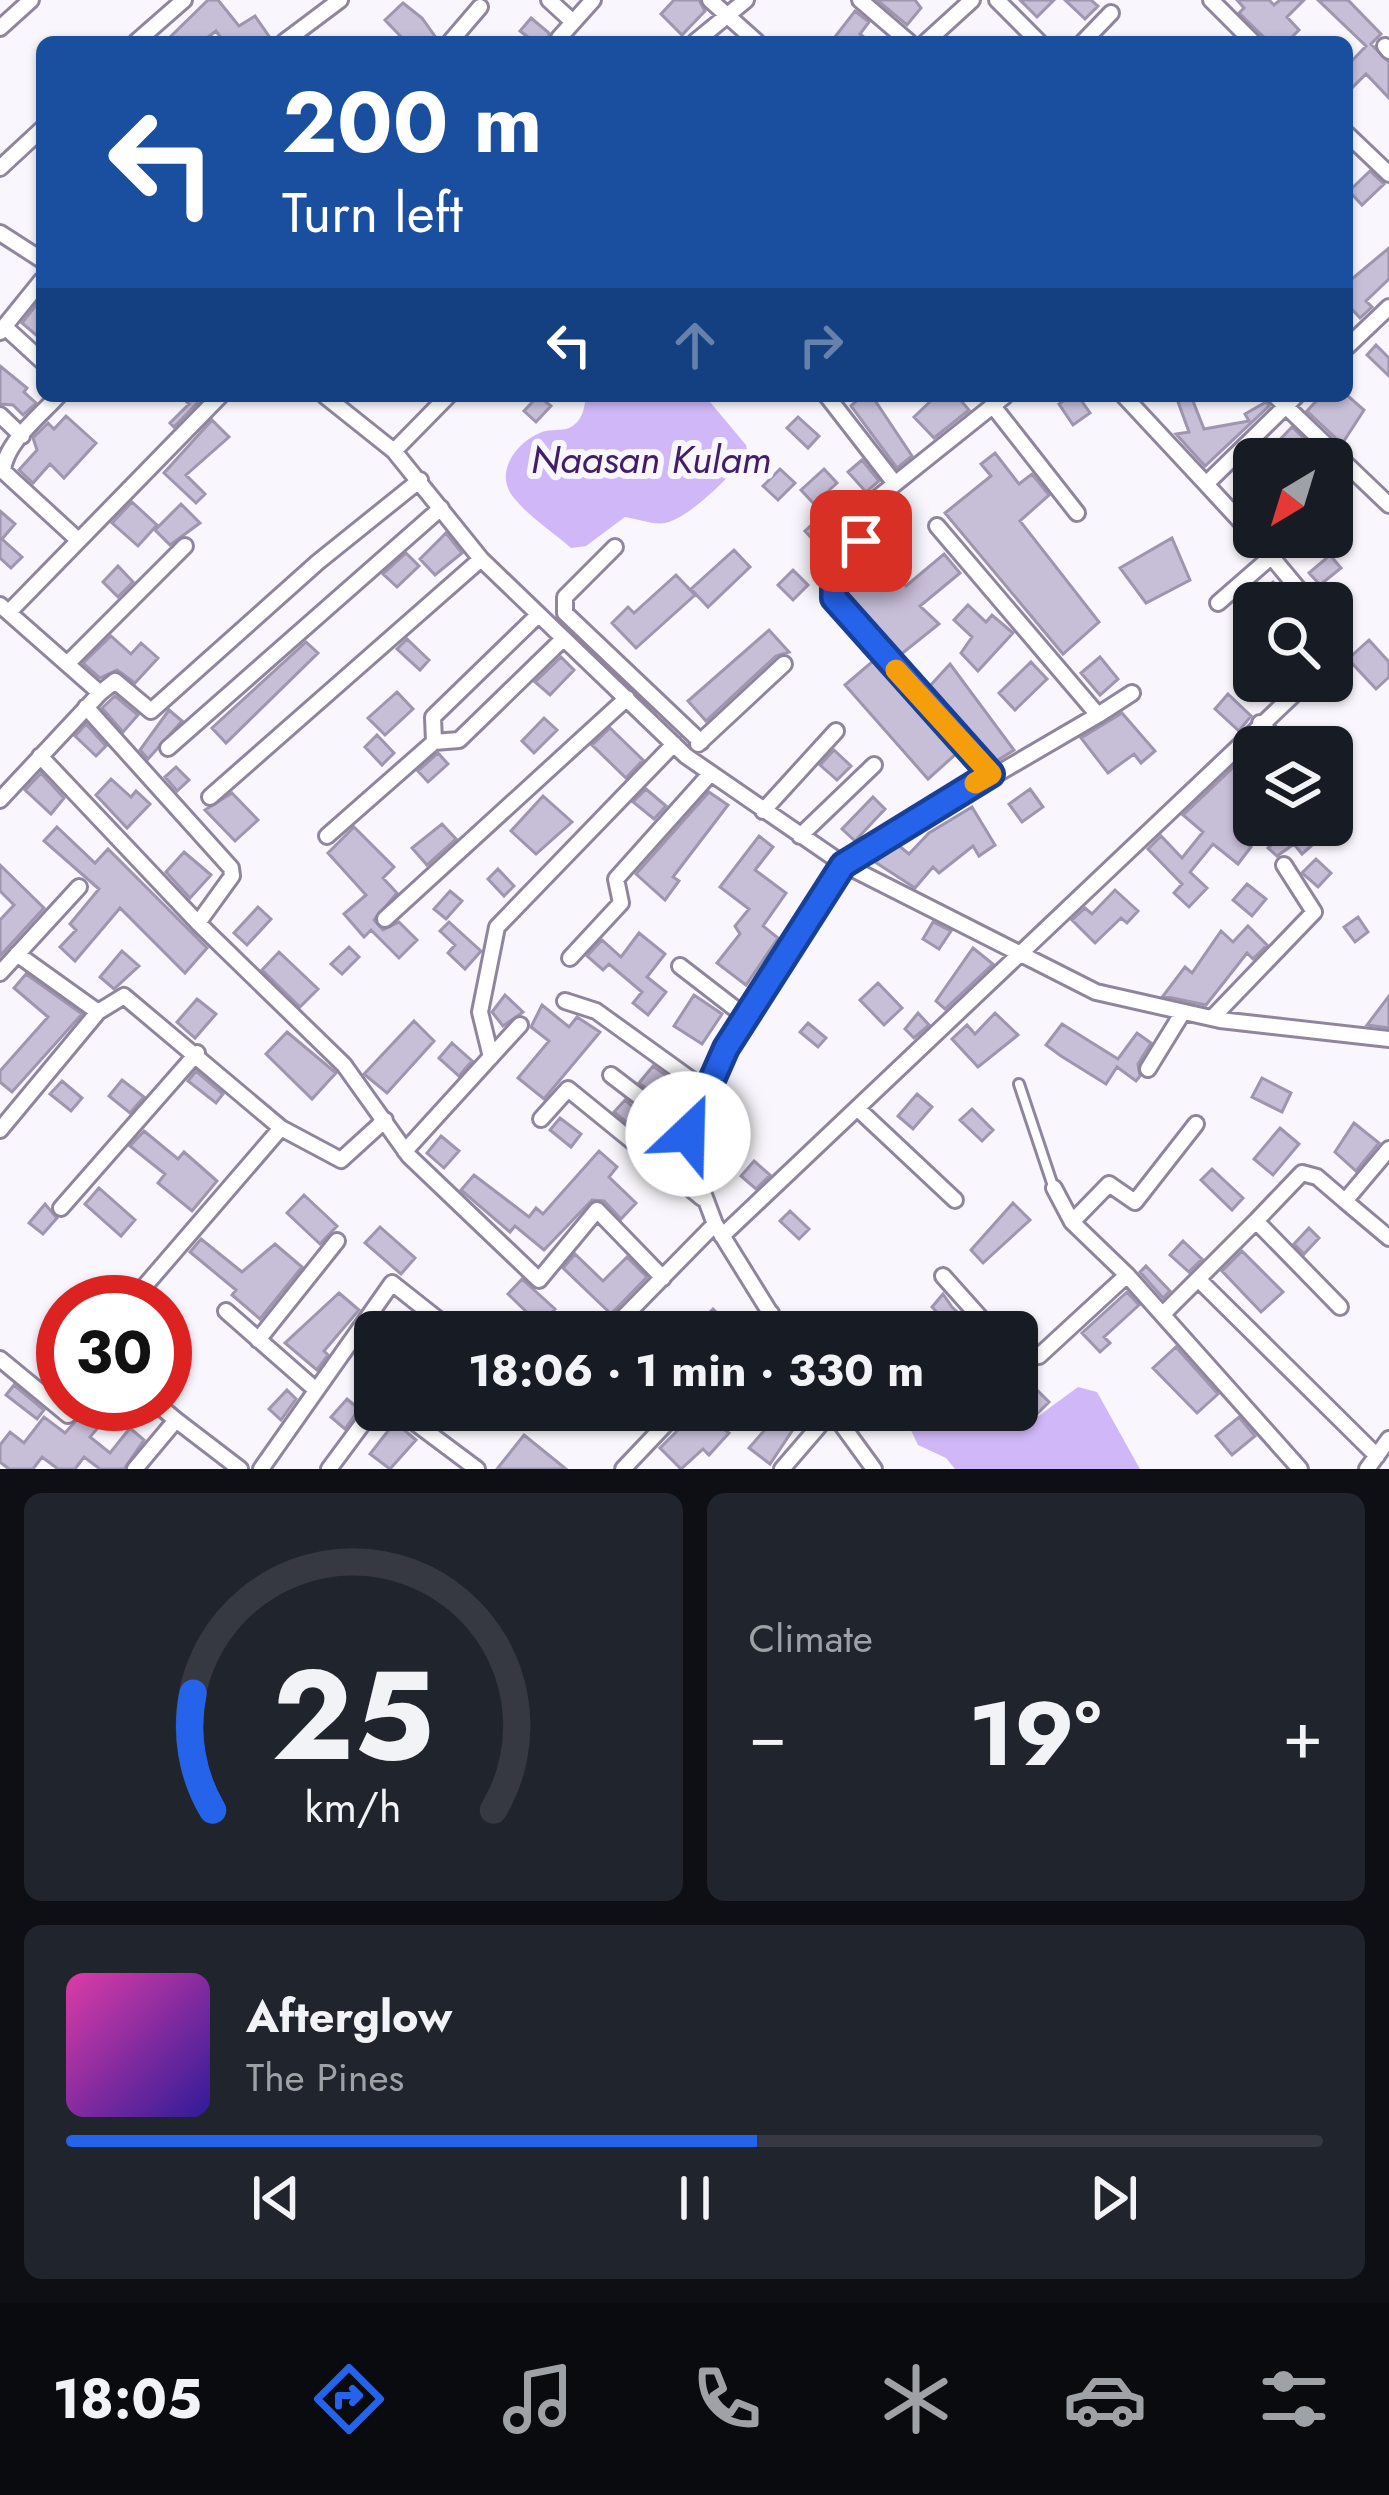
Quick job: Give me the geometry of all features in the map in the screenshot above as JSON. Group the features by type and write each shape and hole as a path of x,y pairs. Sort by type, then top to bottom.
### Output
{"street":[{"path":"0,28 31,0"},
{"path":"143,36 184,0"},
{"path":"292,36 340,0"},
{"path":"549,0 573,22"},
{"path":"561,36 593,0"},
{"path":"710,0 750,36"},
{"path":"703,36 746,0"},
{"path":"860,0 902,36"},
{"path":"933,36 972,0"},
{"path":"997,0 1034,36"},
{"path":"1211,0 1240,36"},
{"path":"457,36 480,7"},
{"path":"1089,36 1111,13"},
{"path":"0,168 36,135"},
{"path":"1353,140 1389,174"},
{"path":"0,233 36,256"},
{"path":"36,288 2,330 36,356"},
{"path":"1353,341 1389,307"},
{"path":"1353,326 1360,334"},
{"path":"53,402 3,462 3,471 77,538"},
{"path":"100,693 4,609 214,402"},
{"path":"347,402 420,480 481,559 686,756 843,865 1096,992 1211,1018 1389,1039"},
{"path":"394,452 442,402"},
{"path":"839,402 893,481"},
{"path":"991,774 838,605 830,588 865,553 850,529 851,518 998,402"},
{"path":"1000,402 1077,513"},
{"path":"1130,402 1233,514"},
{"path":"1206,484 1282,402"},
{"path":"1288,402 1389,505"},
{"path":"0,415 22,436"},
{"path":"0,800 115,681 152,711 318,562 420,480"},
{"path":"168,748 441,508"},
{"path":"937,526 1098,715"},
{"path":"67,664 185,546"},
{"path":"615,547 565,597 565,613 700,742"},
{"path":"1218,603 1270,558"},
{"path":"1274,558 1293,582"},
{"path":"210,797 481,559"},
{"path":"434,742 433,717 537,616"},
{"path":"327,836 434,742 459,740 563,639"},
{"path":"686,756 784,664"},
{"path":"769,1311 719,1230 684,1142 746,1017 843,865 1132,693"},
{"path":"385,919 627,698"},
{"path":"630,1311 858,1109 1284,702"},
{"path":"86,707 231,868 232,876 198,923"},
{"path":"1260,723 1263,726"},
{"path":"763,811 836,730"},
{"path":"491,1057 480,1012 497,927 674,744"},
{"path":"40,756 198,923 344,1065 405,1150 539,1280 597,1210 663,1278"},
{"path":"800,836 874,765"},
{"path":"570,958 620,903 616,879 710,774"},
{"path":"1211,1018 1314,912 1284,865"},
{"path":"0,973 79,887"},
{"path":"16,954 98,1012"},
{"path":"680,966 746,1017"},
{"path":"0,1130 98,1012 124,996 281,1128 341,1160 385,1120"},
{"path":"565,1001 596,1010 707,1091"},
{"path":"1148,1069 1184,1012"},
{"path":"405,1150 520,1025"},
{"path":"62,1208 196,1053"},
{"path":"611,1075 688,1134"},
{"path":"541,1119 568,1089 706,1201"},
{"path":"858,1109 955,1200"},
{"path":"1072,1222 1109,1184 1135,1202 1196,1124"},
{"path":"154,1275 281,1128"},
{"path":"1345,1201 1389,1149"},
{"path":"1163,1314 1302,1173 1317,1177 1389,1238"},
{"path":"1054,1188 1072,1222 1163,1314 1300,1469"},
{"path":"1256,1221 1340,1307"},
{"path":"258,1340 338,1240"},
{"path":"1038,1356 1126,1275"},
{"path":"943,1276 974,1311"},
{"path":"1200,1281 1372,1462 1389,1439"},
{"path":"372,1311 392,1282 428,1311"},
{"path":"226,1312 316,1390"},
{"path":"261,1469 354,1336"},
{"path":"0,1359 36,1389"},
{"path":"135,1469 167,1431"},
{"path":"190,1431 240,1469"},
{"path":"329,1469 357,1431"},
{"path":"426,1431 478,1469"},
{"path":"623,1469 659,1431"},
{"path":"782,1469 814,1431"},
{"path":"846,1431 874,1469"}],"lane":[{"path":"1019,1084 1054,1188"}],"water":[{"name":"Naasan Kulam","path":"585,402 710,402 746,445 748,455 710,494 675,519 656,523 625,517 586,546 571,548 514,498 506,479 510,459 524,443 545,431 569,428 582,414"},
{"path":"1078,1387 1097,1392 1140,1469 955,1469 946,1458 918,1445 911,1431 1038,1431 1038,1416"}],"building":[{"path":"208,0 218,0 239,26 255,16 269,36 220,36 216,31 210,36 171,36"},
{"path":"674,0 699,0 705,11 682,35 661,14"},
{"path":"877,0 915,0 921,8 907,25"},
{"path":"1020,0 1054,0 1037,17"},
{"path":"1065,0 1091,0 1098,6 1085,19"},
{"path":"1237,0 1269,0 1274,5 1280,0 1304,0 1287,17 1299,30 1293,36 1263,36 1239,13 1244,8"},
{"path":"1318,0 1348,0 1381,34 1371,44 1389,62 1389,98 1366,74 1353,87 1353,60 1366,46"},
{"path":"403,3 435,36 400,36 385,20"},
{"path":"855,11 869,22 862,36 836,36"},
{"path":"531,18 549,36 526,36 520,31"},
{"path":"1370,171 1384,184 1362,205 1353,195 1353,187"},
{"path":"1389,248 1389,279 1366,301 1372,307 1360,318 1353,310 1353,278"},
{"path":"36,305 36,335 22,323"},
{"path":"1376,345 1389,358 1389,376 1367,355"},
{"path":"0,366 27,388 24,392 36,403 23,415 13,405 0,404"},
{"path":"1353,400 1364,410 1346,438 1336,438 1307,411 1315,402"},
{"path":"198,402 174,427 170,423 189,404"},
{"path":"532,402 551,406 536,422 524,411"},
{"path":"876,402 912,456 897,468 851,406"},
{"path":"930,402 962,402 969,410 934,438 914,417"},
{"path":"1082,402 1090,413 1073,425 1059,404"},
{"path":"1178,402 1193,402 1204,429 1249,421 1245,414 1266,402 1269,406 1205,466 1176,434 1189,432"},
{"path":"66,416 96,443 64,478 50,464 33,483 19,470 37,450 33,438 48,423 54,429"},
{"path":"798,417 819,436 808,448 787,428"},
{"path":"212,420 229,437 186,475 205,494 196,503 164,473"},
{"path":"1292,427 1303,438 1282,438"},
{"path":"995,453 1019,484 1032,474 1049,495 1020,521 1099,622 1063,654 945,513 991,476 981,464"},
{"path":"862,460 879,481 866,492 848,472"},
{"path":"780,469 795,483 778,500 763,486"},
{"path":"824,469 837,483 814,504 801,490"},
{"path":"132,502 157,525 138,546 112,523"},
{"path":"181,504 200,523 170,545 155,530"},
{"path":"0,511 15,524 2,539 22,557 11,568 0,558"},
{"path":"822,515 835,529 818,545 805,531"},
{"path":"446,533 462,553 435,575 420,559"},
{"path":"1172,538 1190,580 1146,603 1120,568"},
{"path":"734,550 750,567 708,607 691,589"},
{"path":"406,553 419,566 397,587 383,574"},
{"path":"944,554 960,573 920,606 939,624 899,656 845,594 885,555 906,586"},
{"path":"1326,558 1341,568 1324,582 1309,573"},
{"path":"118,566 133,582 118,597 103,582"},
{"path":"793,570 808,585 793,600 778,585"},
{"path":"676,575 695,595 636,648 612,623 628,607 634,613"},
{"path":"968,605 986,622 992,615 1013,633 978,671 961,653 972,637 954,620"},
{"path":"769,630 789,652 776,656 706,721 688,701"},
{"path":"111,636 131,654 141,643 158,658 135,683 117,670 100,678 83,663"},
{"path":"407,639 429,660 420,670 397,649"},
{"path":"1369,640 1389,662 1389,677 1376,689 1353,664 1353,654"},
{"path":"306,642 318,653 226,743 212,728"},
{"path":"561,657 574,670 550,695 535,682"},
{"path":"1100,657 1118,679 1100,695 1081,673"},
{"path":"873,661 957,753 928,779 845,685"},
{"path":"1031,662 1047,679 1015,710 999,693"},
{"path":"950,664 1014,750 995,762 928,688"},
{"path":"397,692 413,709 385,735 368,718"},
{"path":"1228,694 1251,716 1243,726 1234,726 1215,709"},
{"path":"115,696 138,715 123,732 102,708"},
{"path":"169,710 182,721 148,759 140,750"},
{"path":"1122,713 1155,751 1141,763 1134,754 1108,773 1081,738"},
{"path":"544,718 557,730 534,753 522,741"},
{"path":"86,724 106,746 96,756 75,736"},
{"path":"610,728 643,760 626,778 592,745"},
{"path":"377,735 394,753 382,765 365,747"},
{"path":"834,750 851,766 837,780 820,765"},
{"path":"438,753 448,764 428,782 418,771"},
{"path":"176,767 189,780 177,791 165,777"},
{"path":"1233,768 1233,846 1251,847 1238,864 1213,844 1190,872 1207,888 1189,907 1174,893 1182,884 1148,849 1161,836 1182,858 1203,832 1183,815"},
{"path":"41,773 64,798 51,814 25,790"},
{"path":"111,779 131,797 136,791 150,804 127,828 96,795"},
{"path":"646,789 666,806 654,819 633,802"},
{"path":"1030,789 1043,807 1022,822 1009,804"},
{"path":"709,792 728,805 673,877 679,881 665,900 636,874"},
{"path":"232,793 258,820 235,841 205,810"},
{"path":"543,796 572,822 536,854 511,831"},
{"path":"873,797 885,809 855,841 842,829"},
{"path":"972,807 995,845 979,856 973,846 939,873 933,867 915,888 875,862 898,845 909,854 929,833"},
{"path":"442,824 456,839 427,865 412,848"},
{"path":"57,827 95,863 108,849 207,948 185,973 120,908 75,961 60,947 76,930 70,924 99,889 44,841"},
{"path":"354,827 394,867 383,878 397,893 374,920 383,930 399,922 417,940 399,958 371,930 364,937 344,914 366,895 328,853"},
{"path":"759,836 773,847 755,870 786,893 763,926 778,938 746,985 717,963 740,934 735,926 749,909 720,887"},
{"path":"1270,846 1291,846 1277,856"},
{"path":"184,852 211,875 190,898 166,872"},
{"path":"1316,859 1331,873 1318,887 1302,873"},
{"path":"0,865 44,908 0,956 0,920 14,905 0,891"},
{"path":"498,869 514,886 504,896 488,879"},
{"path":"1247,884 1266,899 1252,916 1233,900"},
{"path":"1115,890 1138,911 1127,923 1121,918 1095,943 1072,920 1085,908 1092,914"},
{"path":"450,891 462,901 446,919 434,909"},
{"path":"258,907 271,919 247,945 234,933"},
{"path":"1358,917 1368,932 1355,942 1344,927"},
{"path":"449,922 481,951 465,969 448,953 455,945 440,931"},
{"path":"933,922 951,931 939,949 923,939"},
{"path":"1248,926 1267,945 1253,959 1247,953 1206,1005 1163,996 1185,967 1192,973 1221,931 1233,942"},
{"path":"639,933 665,954 647,977 666,992 648,1015 633,1003 642,992 609,964 603,970 587,956 602,940 621,957"},
{"path":"349,947 359,957 342,974 331,964"},
{"path":"973,948 993,964 945,1009 936,1001"},
{"path":"122,951 139,966 114,989 100,977"},
{"path":"279,952 318,989 300,1007 262,970"},
{"path":"26,974 82,1014 12,1092 0,1082 0,1071 48,1017 14,988"},
{"path":"878,983 902,1008 884,1025 860,1000"},
{"path":"505,995 523,1012 503,1026 492,1012"},
{"path":"694,995 722,1014 702,1044 674,1026"},
{"path":"1389,996 1389,1028 1367,1025"},
{"path":"197,999 216,1014 195,1038 177,1022"},
{"path":"542,1005 569,1027 577,1017 600,1032 544,1099 518,1078 549,1041 531,1027"},
{"path":"918,1013 929,1025 914,1038 905,1029"},
{"path":"995,1013 1018,1035 978,1067 952,1039 967,1025 975,1034"},
{"path":"414,1021 434,1041 387,1093 364,1074"},
{"path":"808,1023 826,1038 818,1047 800,1032"},
{"path":"1062,1024 1118,1059 1137,1033 1151,1043 1138,1064 1140,1076 1136,1081 1117,1067 1106,1084 1061,1056 1046,1045"},
{"path":"287,1032 336,1073 312,1099 266,1054"},
{"path":"452,1043 472,1061 459,1076 439,1058"},
{"path":"653,1066 689,1092 676,1110 639,1083"},
{"path":"196,1071 223,1094 216,1103 188,1081"},
{"path":"1262,1078 1291,1093 1282,1112 1252,1097"},
{"path":"122,1080 144,1097 130,1113 109,1096"},
{"path":"62,1081 82,1098 71,1111 50,1094"},
{"path":"917,1094 932,1107 913,1129 898,1116"},
{"path":"625,1100 673,1142 673,1160 614,1112"},
{"path":"972,1109 993,1130 982,1141 960,1120"},
{"path":"720,1117 739,1130 729,1146 710,1132"},
{"path":"560,1118 581,1134 571,1147 550,1130"},
{"path":"1354,1123 1379,1143 1356,1171 1335,1152"},
{"path":"1280,1128 1299,1144 1273,1175 1254,1159"},
{"path":"144,1131 178,1159 184,1152 217,1181 192,1211 158,1183 165,1174 130,1146"},
{"path":"441,1136 459,1151 444,1168 427,1153"},
{"path":"599,1151 617,1167 609,1177 636,1203 621,1219 604,1201 592,1200 544,1250 515,1226 510,1232 461,1190 474,1175 529,1217 536,1208 543,1214"},
{"path":"754,1161 770,1175 756,1189 741,1176"},
{"path":"1212,1169 1243,1198 1232,1210 1201,1180"},
{"path":"99,1188 135,1220 121,1236 85,1204"},
{"path":"304,1195 337,1226 320,1244 287,1213"},
{"path":"1013,1203 1030,1220 983,1263 971,1250"},
{"path":"45,1204 57,1218 43,1234 29,1223"},
{"path":"790,1211 809,1229 799,1239 780,1221"},
{"path":"380,1227 415,1258 401,1274 365,1243"},
{"path":"1309,1228 1319,1238 1304,1254 1294,1244"},
{"path":"201,1239 242,1272 275,1244 302,1267 260,1319 232,1295 236,1290 190,1252"},
{"path":"1183,1241 1202,1259 1189,1272 1170,1255"},
{"path":"1242,1251 1283,1292 1261,1312 1222,1271"},
{"path":"575,1254 603,1281 627,1257 647,1277 614,1311 608,1311 563,1268"},
{"path":"1146,1266 1170,1291 1163,1298 1140,1272"},
{"path":"522,1279 555,1309 526,1311 508,1294"},
{"path":"1127,1292 1139,1305 1104,1337 1110,1343 1100,1352 1082,1333"},
{"path":"339,1293 359,1310 324,1351 328,1355 317,1370 285,1343"},
{"path":"943,1294 956,1311 936,1311 932,1307"},
{"path":"1176,1347 1218,1394 1197,1413 1153,1368"},
{"path":"14,1385 36,1403 36,1418 6,1395"},
{"path":"287,1390 296,1399 281,1420 269,1409"},
{"path":"1038,1391 1049,1402 1038,1413"},
{"path":"347,1399 354,1405 354,1416 345,1429 331,1417"},
{"path":"1239,1417 1255,1436 1232,1455 1216,1436"},
{"path":"36,1427 65,1433 95,1431 90,1437 110,1453 128,1431 144,1440 124,1469 100,1469 84,1457 75,1469 58,1469 42,1457 33,1469 9,1469 0,1462 0,1445 10,1432 24,1443"},
{"path":"388,1431 406,1431 416,1440 390,1469 370,1454"},
{"path":"677,1431 729,1433 709,1455 703,1449 681,1469 660,1448"},
{"path":"764,1431 792,1431 770,1464 749,1448"},
{"path":"524,1435 566,1469 497,1469"}],"slow traffic":[{"path":"896,670 991,774 975,783"}],"route":[{"path":"688,1134 726,1048 843,865 991,774 834,598 830,588 834,581 865,553 861,541"}]}
